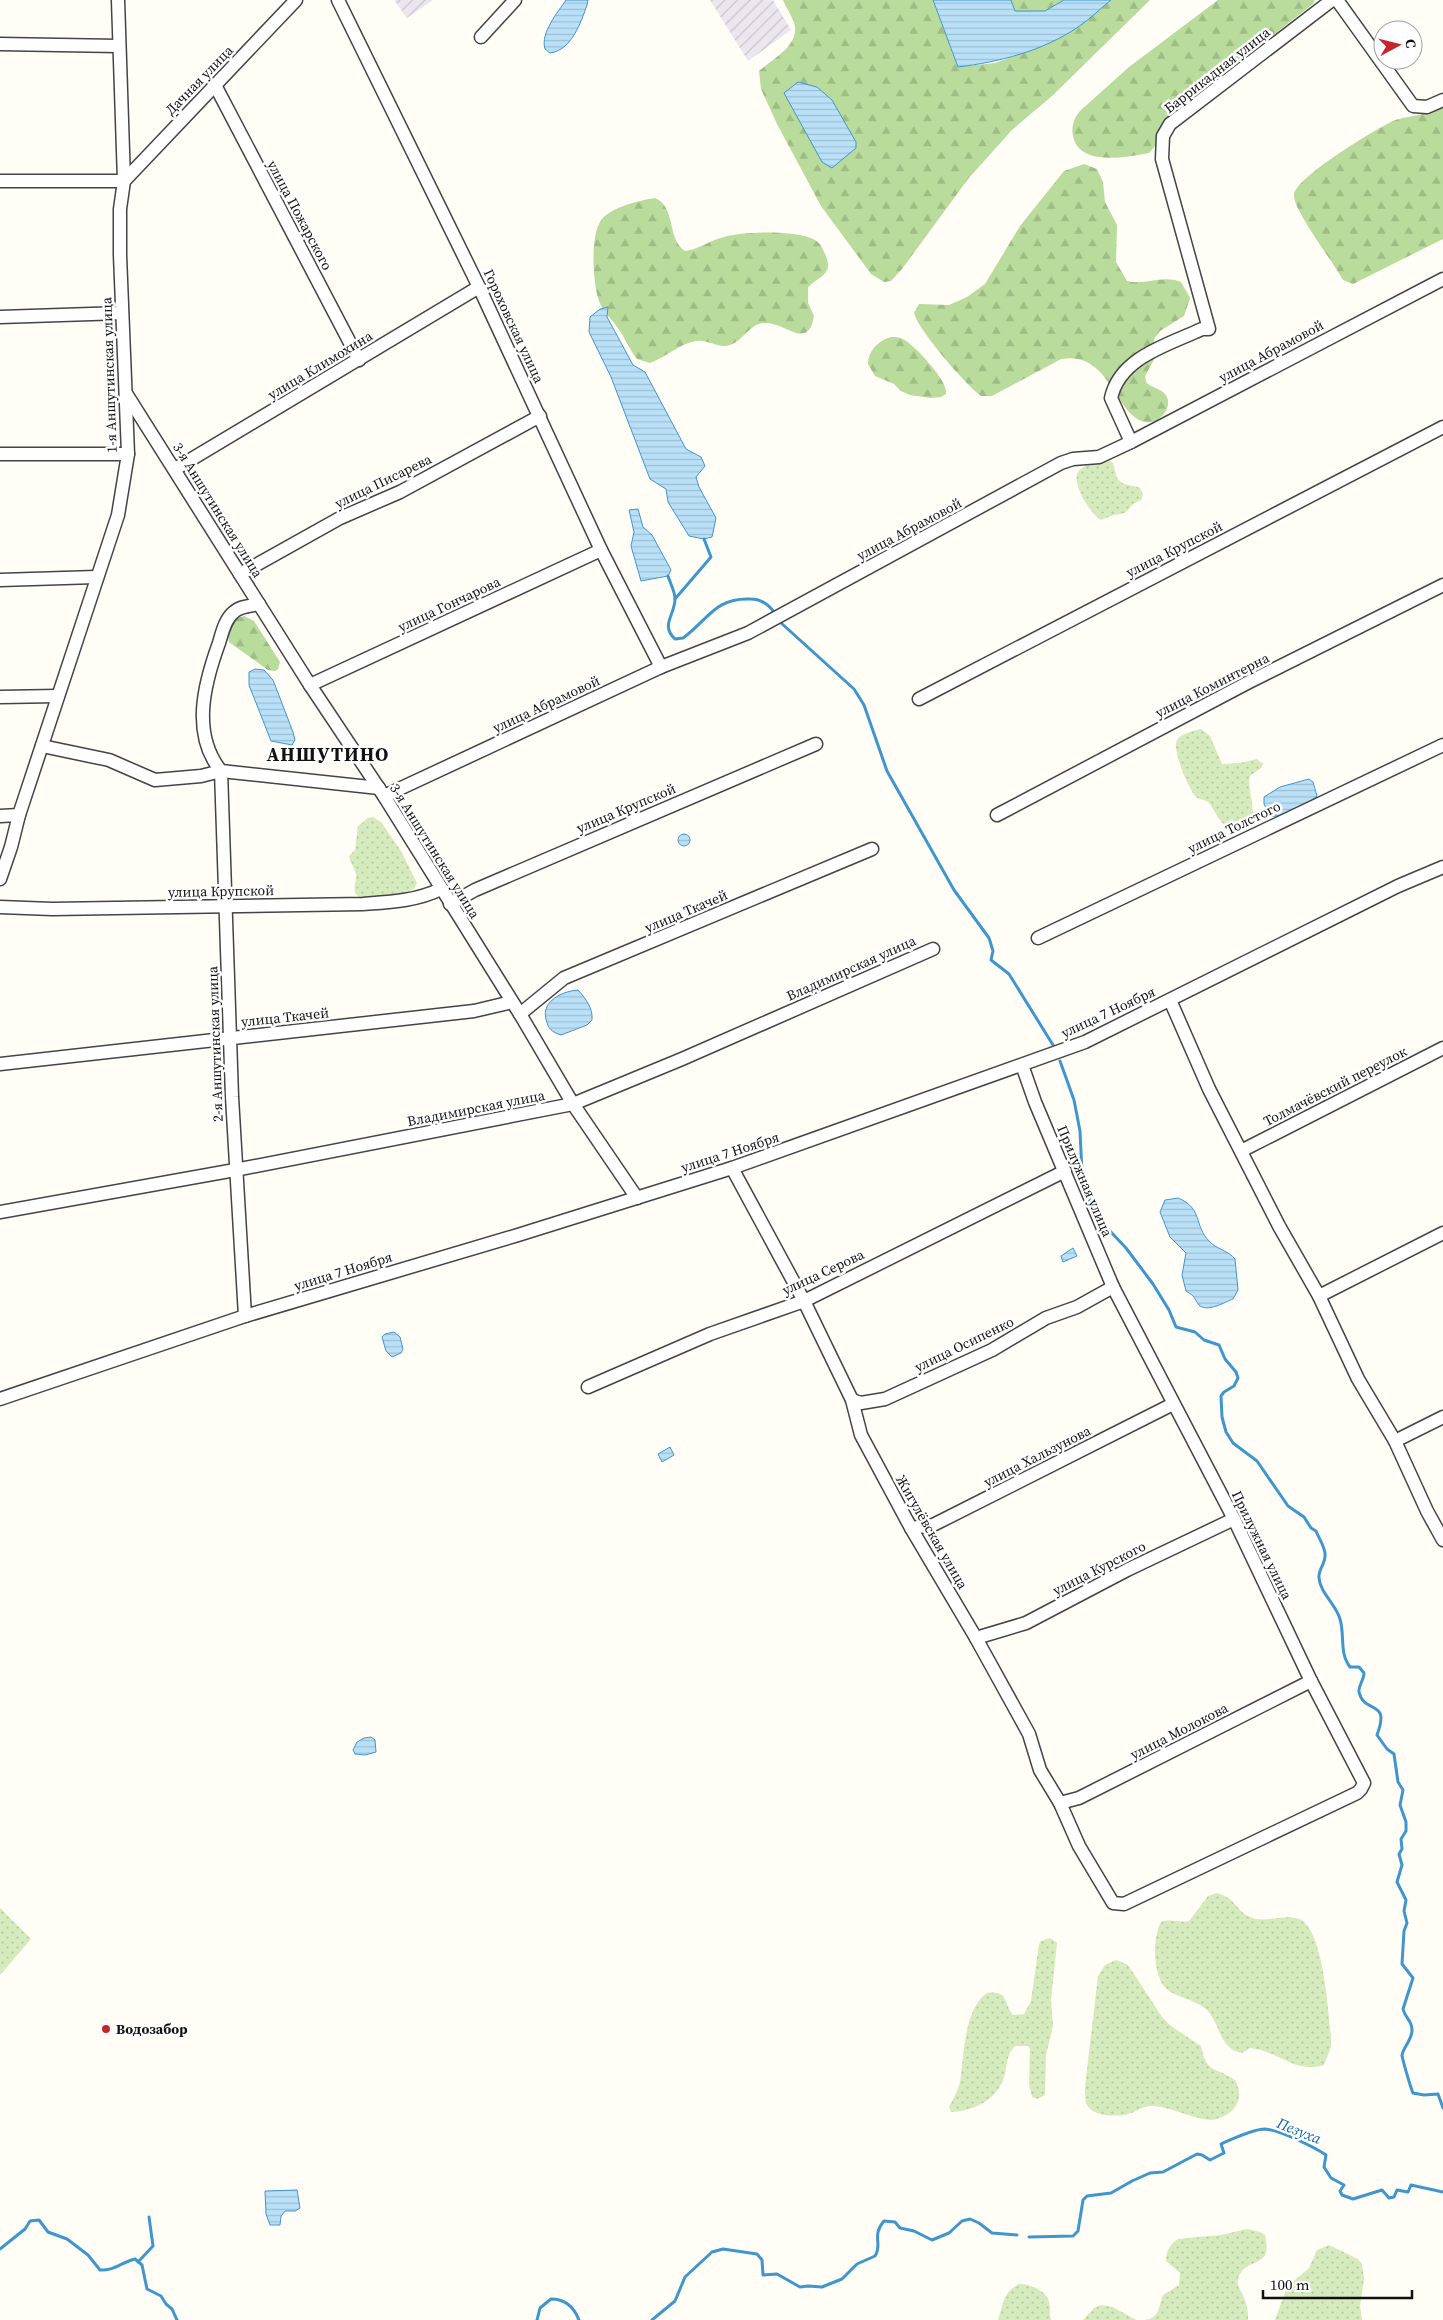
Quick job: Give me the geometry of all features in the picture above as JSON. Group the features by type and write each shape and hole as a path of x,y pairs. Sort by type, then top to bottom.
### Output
{"street":[{"name":"1-я Аншутинская улица","path":"0,879 96,577 118,515 128,454 127,395 122,313 120,209 124,181 118,0"},
{"name":"Дачная улица","path":"124,181 296,0"},
{"name":"Гороховская улица","path":"338,0 480,287 601,550 661,667"},
{"path":"481,38 515,0"},
{"name":"Баррикадная улица","path":"1131,442 1111,398 1117,380 1125,369 1136,360 1202,329 1208,329 1162,159 1164,136 1170,124 1199,100 1332,0"},
{"path":"1337,0 1413,106 1427,107 1443,100"},
{"path":"0,44 119,46"},
{"name":"улица Пожарского","path":"215,85 359,360"},
{"path":"0,181 124,181"},
{"name":"улица Абрамовой","path":"381,792 661,667 748,633 1061,463 1073,459 1099,456 1131,442 1443,279"},
{"name":"улица Климохина","path":"175,469 480,287"},
{"path":"0,317 122,313"},
{"name":"3-я Аншутинская улица","path":"127,395 310,685 381,792 520,1014 573,1104 637,1198"},
{"name":"улица Писарева","path":"240,574 340,518 400,492 540,416"},
{"name":"улица Крупской","path":"919,699 1443,428"},
{"path":"0,454 128,454"},
{"name":"улица Гончарова","path":"310,685 601,550"},
{"path":"0,580 96,577"},
{"name":"улица Коминтерна","path":"997,815 1249,682 1443,585"},
{"path":"221,771 210,758 206,744 204,700 208,672 226,624 232,614 238,609 259,604"},
{"path":"0,697 58,696"},
{"name":"улица Крупской","path":"450,904 474,890 816,744"},
{"name":"улица Толстого","path":"1038,938 1443,745"},
{"path":"42,746 109,760 155,780 202,776 221,771 381,792"},
{"name":"2-я Аншутинская улица","path":"221,771 235,1170 245,1316"},
{"path":"0,816 19,815"},
{"name":"улица Ткачей","path":"520,1014 564,978 872,849"},
{"name":"улица 7 Ноября","path":"0,1399 245,1316 732,1168 1085,1042 1390,891 1443,867"},
{"name":"улица Крупской","path":"0,907 52,909 381,903 427,895 441,889"},
{"name":"Владимирская улица","path":"0,1212 235,1170 573,1104 682,1059 933,948"},
{"path":"1170,1000 1209,1089 1319,1296 1358,1379 1396,1441 1427,1512 1443,1540"},
{"name":"улица Ткачей","path":"0,1064 474,1011 512,1002"},
{"name":"Толмачёвский переулок","path":"1241,1151 1443,1048"},
{"name":"Прилужная улица","path":"1022,1065 1035,1102 1114,1287 1234,1519 1311,1681 1364,1783 1357,1793 1124,1904 1116,1904"},
{"name":"Жигулёвская улица","path":"732,1168 804,1301 852,1400 862,1435 911,1528 976,1638 1029,1734 1040,1770 1060,1803 1079,1846 1110,1898 1116,1904"},
{"name":"улица Серова","path":"588,1387 710,1334 804,1301 1065,1170"},
{"path":"1319,1296 1443,1233"},
{"name":"улица Осипенко","path":"852,1400 861,1403 885,1399 992,1350 1046,1318 1077,1307 1114,1287"},
{"name":"улица Хальзунова","path":"911,1528 932,1525 1174,1404"},
{"path":"1396,1441 1443,1417"},
{"name":"улица Курского","path":"976,1638 1026,1623 1127,1570 1234,1519"},
{"name":"улица Молокова","path":"1060,1803 1079,1798 1311,1681"}],"shaded area":[{"path":"394,0 433,0 407,18"},
{"path":"710,0 773,0 791,30 748,61"}],"green space":[{"path":"783,0 933,0 958,67 995,63 1039,47 1078,27 1111,0 1150,0 1052,96 1012,130 968,179 902,269 891,281 884,282 871,274 821,206 777,124 761,89 759,71 779,56 794,38 794,22"},
{"path":"1011,0 1064,0 1045,11 1015,11"},
{"path":"1218,0 1315,0 1313,4 1176,111 1161,127 1156,145 1149,153 1105,158 1084,152 1077,146 1072,129 1075,119 1081,110 1129,67"},
{"path":"1443,105 1443,239 1353,284 1343,280 1295,202 1294,195 1298,187 1321,166 1354,143 1384,126 1396,120 1425,113"},
{"path":"1084,164 1097,169 1103,182 1105,202 1117,225 1116,262 1127,281 1174,280 1181,282 1190,298 1184,316 1160,331 1154,339 1156,356 1145,376 1146,382 1150,386 1161,390 1168,399 1167,409 1156,421 1146,422 1135,417 1102,374 1091,364 1078,359 1061,359 992,396 981,396 943,357 924,332 914,313 919,304 949,305 967,297 985,284 1020,226 1064,171"},
{"path":"655,198 666,209 675,239 685,251 733,235 771,232 796,234 818,242 821,245 828,265 825,273 808,287 808,303 814,316 811,327 801,334 780,326 765,323 755,326 730,345 721,346 705,341 696,341 684,345 650,363 637,359 599,301 594,273 595,239 597,229 604,217 617,209 633,203"},
{"path":"891,337 903,339 915,348 937,372 946,394 941,397 930,398 910,395 901,391 894,384 875,376 868,364 868,359 878,343"},
{"path":"1107,459 1112,463 1120,481 1140,488 1143,495 1141,500 1133,504 1125,513 1101,520 1092,512 1083,498 1077,484 1077,477 1078,472 1084,467"},
{"path":"244,616 254,621 280,662 278,669 275,671 268,670 229,642 228,633 231,625 236,619"},
{"path":"1201,729 1210,736 1222,764 1240,763 1257,759 1263,764 1261,768 1250,776 1249,787 1252,817 1243,828 1237,831 1226,827 1209,803 1196,797 1182,769 1176,751 1177,740 1185,734"},
{"path":"373,817 381,822 401,851 417,883 414,889 374,898 360,897 356,894 354,889 356,875 349,856 355,850 358,826 368,818"},
{"path":"1217,1893 1228,1898 1250,1917 1262,1919 1293,1917 1299,1919 1307,1926 1314,1938 1319,1954 1326,1991 1331,2047 1324,2065 1304,2067 1270,2053 1250,2048 1242,2053 1234,2051 1225,2042 1207,2010 1199,2004 1169,1991 1163,1985 1159,1977 1155,1958 1156,1938 1161,1922 1168,1920 1189,1921 1208,1896"},
{"path":"0,1908 31,1939 0,1975"},
{"path":"1050,1938 1057,1943 1051,1999 1053,2026 1046,2055 1045,2095 1038,2099 1032,2097 1029,2084 1030,2049 1028,2046 1015,2046 1009,2054 1004,2077 996,2092 984,2103 976,2107 951,2112 949,2107 960,2082 969,2021 979,2000 987,1993 999,1993 1004,1998 1013,2015 1024,2014 1031,2001 1039,1944 1041,1941"},
{"path":"1116,1960 1128,1965 1162,2017 1171,2026 1201,2046 1209,2066 1235,2080 1239,2095 1235,2107 1230,2112 1218,2119 1210,2120 1154,2106 1147,2106 1118,2116 1105,2115 1089,2108 1086,2103 1085,2087 1098,1976 1105,1965"},
{"path":"1247,2229 1265,2235 1267,2246 1266,2254 1258,2262 1246,2267 1238,2279 1238,2285 1247,2308 1248,2320 1144,2320 1156,2315 1163,2295 1179,2285 1180,2273 1166,2261 1168,2251 1175,2241 1178,2239 1221,2235"},
{"path":"1329,2245 1358,2259 1362,2264 1364,2279 1360,2306 1362,2320 1275,2320 1287,2287 1309,2268 1317,2250"},
{"path":"1019,2284 1035,2288 1046,2296 1051,2320 998,2320 1006,2295 1013,2287"},
{"path":"1101,2305 1113,2307 1136,2320 1083,2320 1094,2308"}],"water":[{"path":"566,0 588,0 585,12 570,41 558,51 550,53 545,49 545,36"},
{"path":"933,0 1011,0 1015,11 1045,11 1064,0 1111,0 1082,24 1050,43 1005,58 958,67"},
{"path":"798,82 817,87 832,100 856,142 856,148 832,168 822,162 784,93"},
{"path":"608,307 607,317 633,365 645,372 686,449 701,457 705,466 696,477 699,487 716,518 712,537 704,539 689,536 668,502 666,489 650,479 611,377 589,332 590,317 600,309"},
{"path":"638,509 643,527 652,535 671,570 668,576 641,581 631,546 634,532 629,510"},
{"path":"255,669 264,670 273,680 293,732 295,740 292,745 271,741 249,685 249,672"},
{"path":"1309,779 1313,782 1317,796 1295,810 1282,815 1270,816 1264,804 1264,797 1280,787"},
{"path":"684,834 690,840 684,846 678,840"},
{"path":"578,990 590,1008 592,1020 587,1025 561,1035 555,1033 549,1028 547,1022 545,1013 547,1007 554,998 566,992"},
{"path":"1178,1198 1186,1202 1195,1212 1201,1229 1209,1241 1235,1259 1238,1290 1233,1299 1207,1308 1199,1305 1193,1296 1186,1291 1182,1275 1186,1253 1170,1237 1160,1212 1165,1200"},
{"path":"1073,1248 1077,1256 1063,1262 1061,1256"},
{"path":"394,1332 400,1337 403,1349 401,1353 392,1357 386,1351 382,1337 385,1334"},
{"path":"670,1447 674,1455 662,1462 658,1454"},
{"path":"371,1737 375,1740 376,1752 365,1755 355,1754 353,1750 357,1742"},
{"path":"297,2190 300,2208 295,2211 285,2211 281,2216 280,2225 270,2225 266,2214 265,2191"}],"waterway":[{"path":"675,599 711,557 704,539"},
{"path":"668,576 675,599 668,624 671,634 675,639 683,638 720,606 739,599 761,601 774,612"},
{"path":"780,622 854,689 864,705 887,771 954,890 989,938 993,951 991,960 1009,974 1053,1045"},
{"path":"1060,1061 1074,1100 1080,1131 1082,1173 1093,1213 1126,1248 1153,1284 1169,1310 1176,1327 1195,1332 1204,1340 1219,1345 1225,1359 1236,1372 1238,1378 1234,1386 1221,1396 1222,1417 1226,1432 1233,1443 1257,1461 1288,1506 1304,1517 1311,1528 1316,1531 1323,1547 1325,1556 1319,1575 1320,1583 1340,1619 1344,1656 1350,1667 1359,1667 1364,1673 1359,1692 1366,1703 1379,1711 1381,1716 1377,1735 1387,1749 1394,1754 1398,1782 1403,1790 1400,1805 1406,1822 1406,1831 1401,1839 1402,1849 1399,1854 1402,1865 1397,1882 1406,1900 1404,1911 1407,1923 1404,1931 1402,1964 1413,1978 1403,2009 1411,2024 1412,2034 1402,2057 1413,2093 1424,2095 1438,2094 1443,2108"},
{"name":"Пезуха","path":"1029,2237 1073,2236 1078,2231 1083,2200 1087,2196 1111,2193 1150,2173 1163,2172 1197,2154 1210,2160 1224,2153 1221,2144 1260,2129 1271,2130 1288,2136 1326,2155 1324,2167 1331,2178 1344,2185 1340,2191 1342,2195 1353,2199 1382,2190 1389,2198 1394,2197 1397,2190 1408,2192 1411,2185 1443,2192"},
{"path":"138,2262 153,2246 149,2217"},
{"name":"Пезуха","path":"652,2320 675,2301 685,2277 712,2252 723,2249 757,2254 762,2260 763,2275 777,2274 800,2287 822,2287 842,2279 857,2264 875,2256 878,2248 878,2231 884,2221 895,2222 900,2228 914,2231 932,2240 949,2233 962,2221 970,2219 992,2233 1017,2235"},
{"path":"0,2249 25,2229 30,2221 39,2220 48,2232 67,2239 88,2255 100,2270 114,2268 135,2259 142,2265 147,2289 161,2296 172,2309 177,2320"},
{"name":"Пезуха","path":"537,2320 540,2308 551,2299 565,2302 575,2311 579,2320"}],"place":[{"name":"Водозабор","path":"106,2029"}],"district":[{"name":"АНШУТИНО","path":"328,754"}]}
